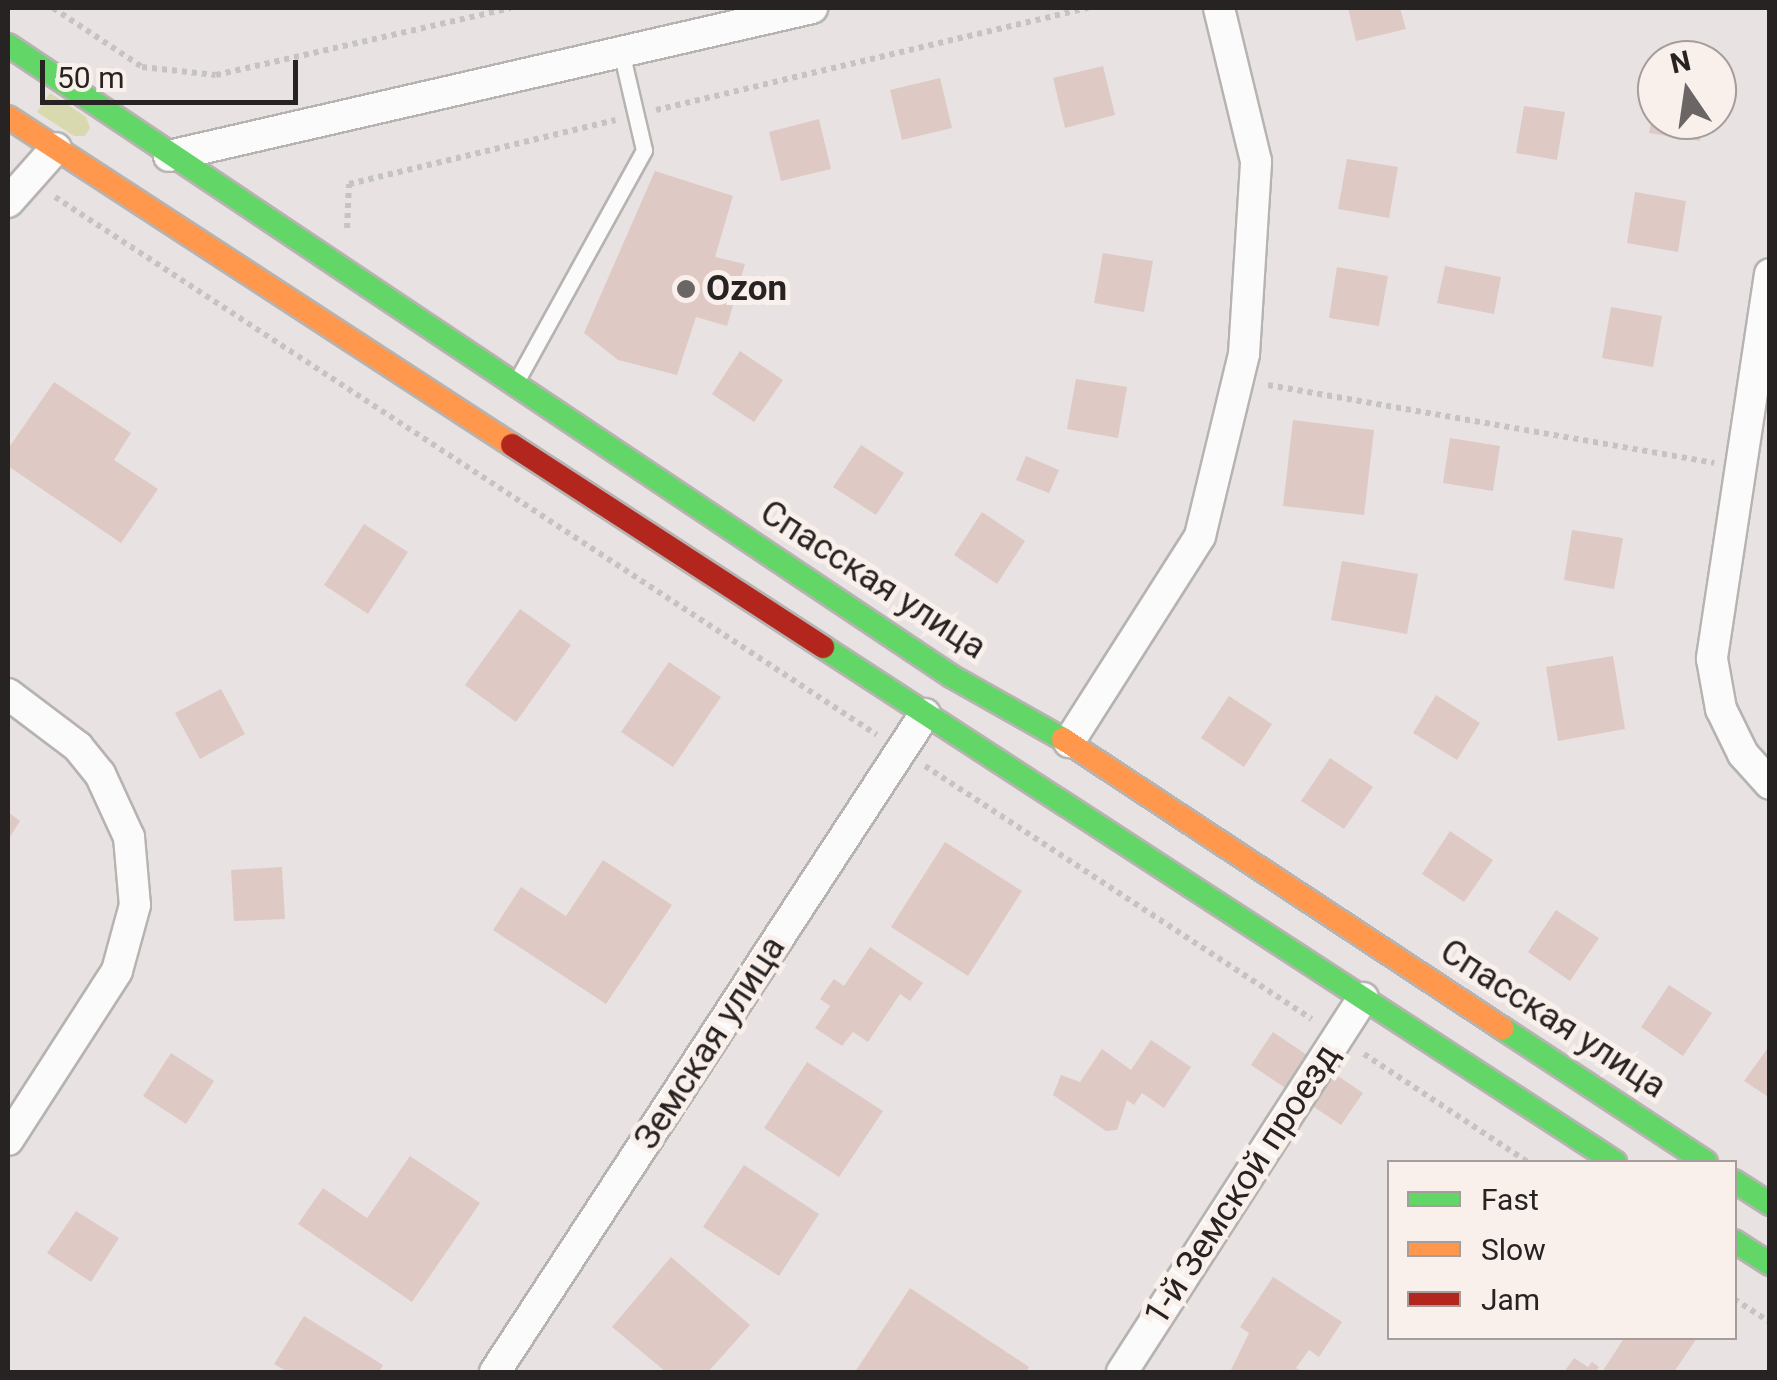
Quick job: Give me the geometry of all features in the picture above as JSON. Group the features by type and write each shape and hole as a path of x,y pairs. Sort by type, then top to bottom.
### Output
{"street":[{"path":"149,175 621,51 812,8"},
{"path":"1069,742 1200,536 1238,380 1256,162 1220,8"},
{"name":"Спасская улица","path":"8,45 149,175 925,714 1612,1160"},
{"name":"Спасская улица","path":"8,117 56,148 149,175 514,385 951,676 1069,742 1703,1160"},
{"path":"16,190 56,148"},
{"path":"1770,274 1712,659 1721,709 1744,754 1770,784"},
{"path":"8,694 78,748 100,774 129,837 135,905 117,971 8,1140"},
{"name":"Земская улица","path":"495,1372 925,714"},
{"name":"1-й Земской проезд","path":"1122,1372 1363,998"},
{"path":"1737,1183 1770,1204"},
{"path":"1737,1243 1770,1264"}],"lane":[{"path":"514,385 644,150 621,51"}],"path":[{"path":"53,8 142,68 216,74 510,8"},
{"path":"347,235 349,184 1088,8"},
{"path":"16,190 901,750 1525,1160"},
{"path":"1238,380 1738,467"},
{"path":"1737,1301 1770,1322"}],"green space":[{"path":"50,93 86,117 90,128 85,136 74,136 37,112"}],"building":[{"path":"1348,8 1400,8 1406,29 1356,41"},
{"path":"1103,66 1115,115 1065,128 1053,78"},
{"path":"940,78 952,128 902,140 890,90"},
{"path":"1524,106 1565,112 1557,160 1516,153"},
{"path":"819,119 831,169 781,181 769,132"},
{"path":"1347,159 1398,167 1389,218 1338,209"},
{"path":"655,171 733,196 715,257 745,264 727,326 696,317 677,375 618,360 584,333"},
{"path":"1635,192 1686,201 1678,252 1627,243"},
{"path":"1103,253 1153,261 1144,312 1094,303"},
{"path":"1445,266 1501,277 1494,314 1437,303"},
{"path":"1337,267 1388,276 1379,326 1329,318"},
{"path":"1611,307 1662,316 1653,367 1602,358"},
{"path":"740,351 783,380 754,422 712,394"},
{"path":"1076,379 1127,387 1118,438 1067,429"},
{"path":"54,382 131,433 114,460 158,489 121,543 8,466 8,449"},
{"path":"1293,420 1374,430 1364,515 1283,506"},
{"path":"1450,438 1500,446 1493,491 1443,483"},
{"path":"861,445 904,473 876,515 833,487"},
{"path":"1026,456 1059,470 1049,493 1016,480"},
{"path":"982,512 1025,541 997,584 954,555"},
{"path":"364,524 408,552 368,614 324,585"},
{"path":"1572,530 1623,538 1614,589 1564,580"},
{"path":"1342,561 1418,574 1407,634 1331,620"},
{"path":"520,609 571,645 516,722 465,685"},
{"path":"1613,656 1625,729 1558,741 1546,667"},
{"path":"669,662 721,697 673,767 621,732"},
{"path":"221,689 245,734 200,759 175,713"},
{"path":"1436,695 1480,723 1457,760 1413,733"},
{"path":"1229,696 1272,724 1244,767 1201,738"},
{"path":"1330,758 1373,787 1344,829 1301,801"},
{"path":"8,812 20,821 8,840"},
{"path":"1450,831 1493,860 1464,902 1422,874"},
{"path":"945,842 1022,891 968,976 891,927"},
{"path":"603,860 672,905 606,1004 493,930 521,887 566,916"},
{"path":"282,867 285,919 234,921 231,870"},
{"path":"1556,910 1599,938 1570,981 1528,952"},
{"path":"870,947 923,983 910,1001 900,994 868,1042 853,1032 842,1046 815,1028 830,1006 820,999 834,979 844,986"},
{"path":"1669,985 1712,1013 1683,1056 1641,1027"},
{"path":"1273,1032 1363,1093 1341,1125 1251,1065"},
{"path":"1151,1040 1191,1067 1164,1108 1142,1093 1134,1105 1127,1100 1117,1130 1106,1131 1053,1095 1061,1075 1080,1082 1102,1049 1131,1070"},
{"path":"1770,1045 1770,1098 1744,1081"},
{"path":"171,1053 214,1081 186,1124 143,1096"},
{"path":"807,1062 883,1111 839,1177 764,1128"},
{"path":"410,1156 480,1203 412,1302 298,1224 323,1188 367,1218"},
{"path":"744,1165 819,1214 779,1276 703,1227"},
{"path":"76,1211 119,1238 91,1282 47,1253"},
{"path":"671,1257 750,1325 708,1372 666,1372 612,1327"},
{"path":"1273,1277 1342,1322 1319,1357 1309,1350 1296,1368 1303,1372 1230,1372 1249,1333 1240,1327"},
{"path":"910,1288 1029,1367 1026,1372 855,1372"},
{"path":"304,1316 383,1365 379,1372 288,1372 274,1364"},
{"path":"1623,1340 1696,1340 1674,1372 1602,1372"},
{"path":"1574,1358 1588,1367 1592,1362 1599,1367 1595,1372 1564,1372"}],"traffic: fast":[{"path":"8,45 951,676 1063,739"},
{"path":"823,647 1612,1160"},
{"path":"1502,1028 1703,1160"},
{"path":"1737,1183 1770,1204"},
{"path":"1737,1243 1770,1264"}],"traffic: slow":[{"path":"8,117 512,445"},
{"path":"1063,739 1502,1028"}],"traffic: jam":[{"path":"512,445 823,647"}],"place":[{"name":"Ozon","path":"686,289"}]}
